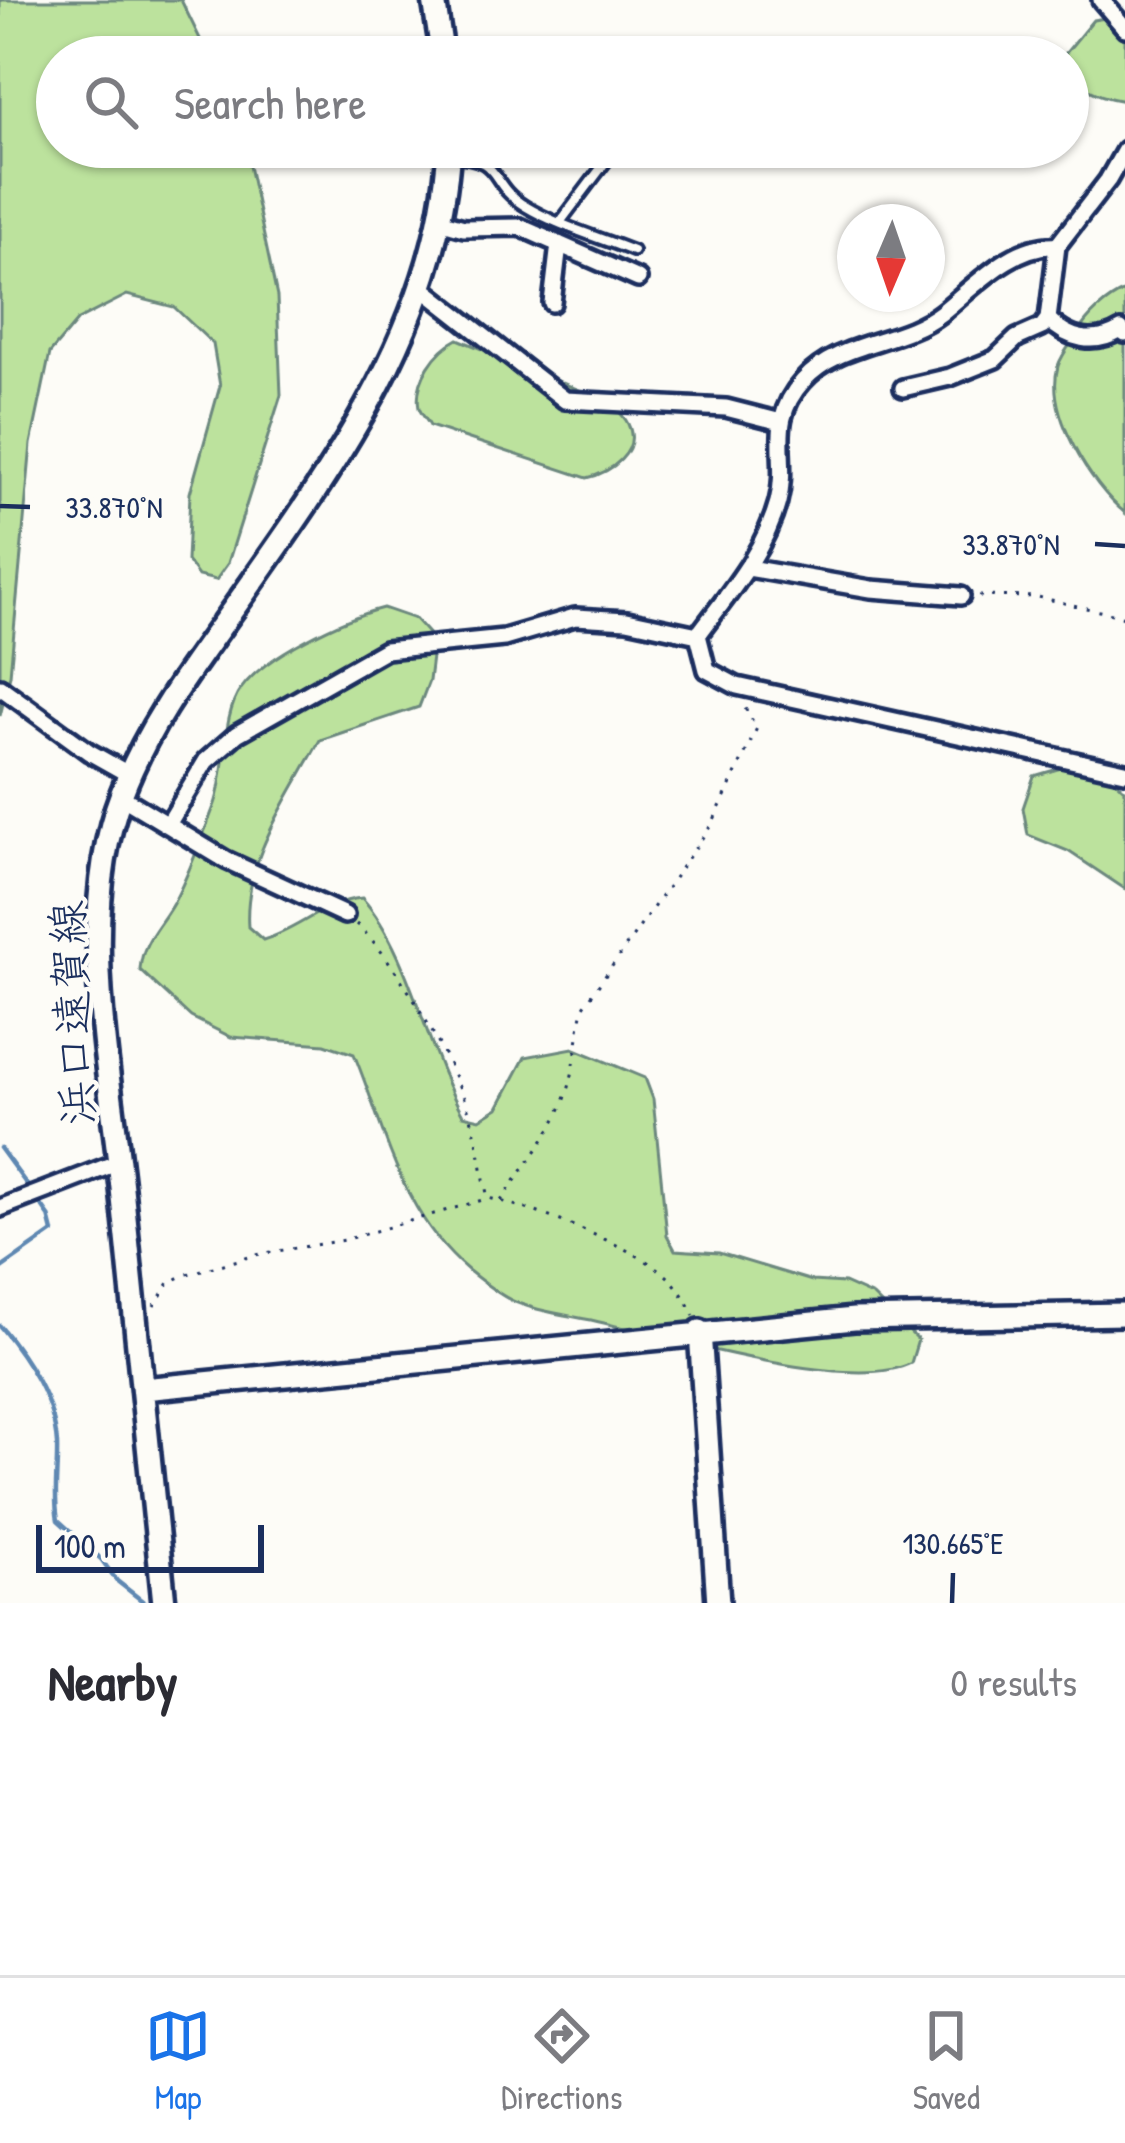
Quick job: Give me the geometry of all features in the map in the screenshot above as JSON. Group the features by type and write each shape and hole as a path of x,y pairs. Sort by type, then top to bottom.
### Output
{"main road":[{"path":"434,0 440,36"},
{"name":"浜口遠賀線","path":"164,1603 101,994 106,851 125,785 164,706 336,458 410,326 440,221 446,168"},
{"path":"143,1389 854,1318 1125,1314"},
{"path":"700,1331 718,1603"}],"street":[{"path":"1101,0 1125,28"},
{"path":"903,388 950,377 995,359 1018,338 1042,327 1048,319 1057,246 1125,150"},
{"path":"440,221 464,228 520,227 638,279"},
{"path":"552,304 559,244"},
{"path":"698,635 766,538 780,497 783,410 802,382 828,358 919,326 1004,262 1042,245 1057,246"},
{"path":"422,288 565,400 632,407 726,408 781,422"},
{"path":"1048,319 1070,337 1088,340 1121,330 1125,334"},
{"path":"748,568 871,589 961,596"},
{"path":"170,823 206,761 237,734 385,650 504,638 574,617 627,620 698,635"},
{"path":"698,635 707,670 736,686 1125,772"},
{"path":"0,687 89,752 170,823 226,860 345,915"},
{"path":"0,1208 119,1162"}],"lane":[{"path":"491,168 502,186 526,206 634,251"},
{"path":"561,221 601,168"}],"path":[{"path":"961,596 1038,597 1125,617"},
{"path":"501,1201 562,1108 572,1079 575,1037 584,1006 712,824 742,761 757,728 736,686"},
{"path":"345,915 370,935 434,1037 468,1108 488,1198"},
{"path":"136,1321 148,1317 169,1283 184,1275 260,1254 344,1240 488,1198 637,1256 683,1293 700,1331"}],"green space":[{"path":"0,0 181,0 199,36 36,36 36,168 249,168 277,297 281,395 228,563 216,580 198,576 187,561 190,493 220,386 213,344 174,307 127,295 78,320 50,353 31,444 10,675 0,716"},
{"path":"1125,15 1125,101 1089,89 1089,36 1080,36 1093,20"},
{"path":"1125,291 1125,513 1098,485 1074,447 1058,405 1056,385 1059,362 1081,328"},
{"path":"458,339 608,402 628,424 631,444 627,452 613,466 587,478 430,426 419,408 423,377 442,350"},
{"path":"383,608 415,619 434,640 429,681 419,707 320,740 260,853 248,902 248,927 263,940 335,905 362,898 393,945 463,1115 480,1119 498,1108 525,1057 573,1048 645,1078 653,1099 667,1235 675,1250 719,1253 812,1281 844,1283 873,1296 918,1340 911,1363 884,1371 807,1368 715,1351 509,1299 469,1271 427,1224 398,1170 354,1054 325,1044 231,1037 191,1017 140,970 145,949 181,887 215,804 230,714 241,689 268,663 306,640"},
{"path":"1061,768 1105,771 1125,790 1125,889 1068,851 1028,835 1023,808 1034,776"}],"waterway":[{"path":"0,1148 30,1189"},
{"path":"0,1269 53,1232 37,1199"},
{"path":"0,1326 30,1367 51,1412 57,1444 58,1520 145,1603"}]}
